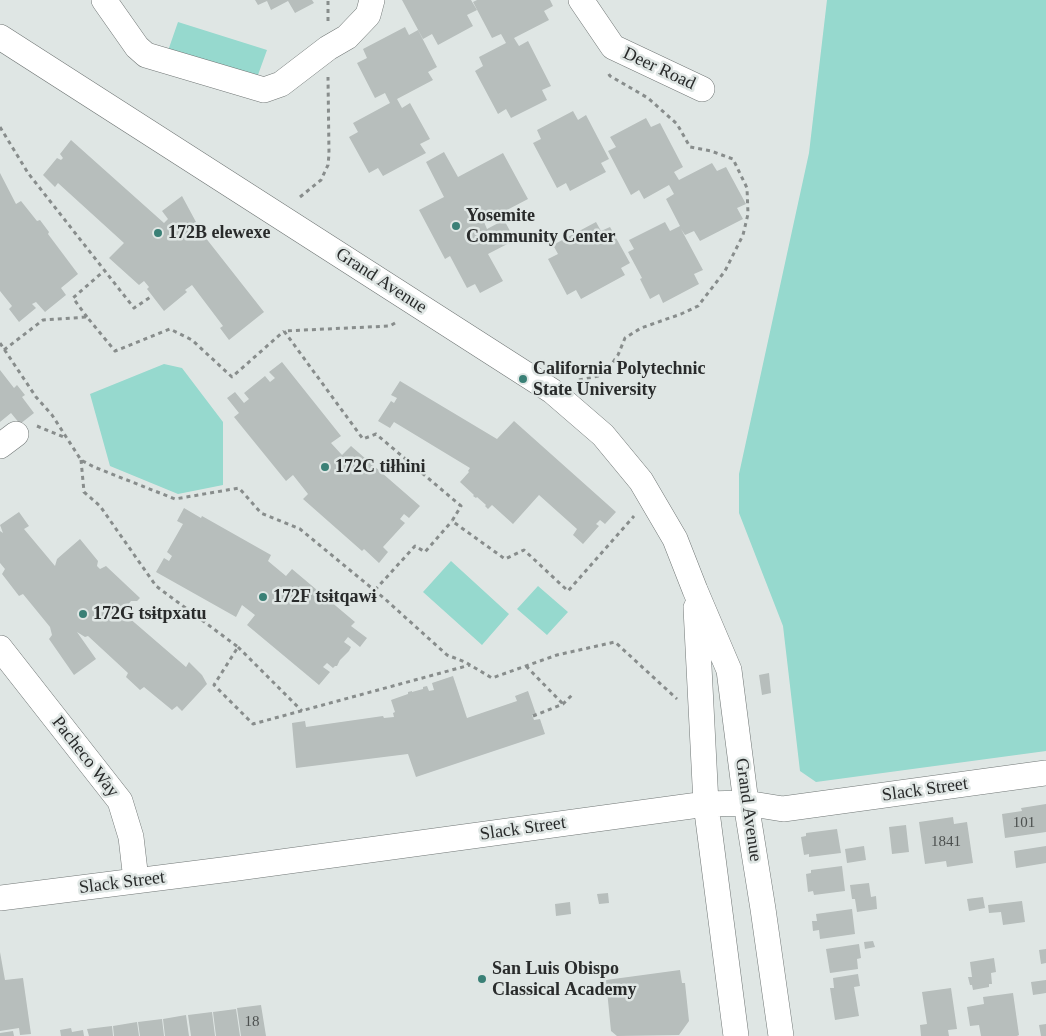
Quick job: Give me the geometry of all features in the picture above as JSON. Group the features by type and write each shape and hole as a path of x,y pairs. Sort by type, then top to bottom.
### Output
{"street":[{"path":"104,0 137,47 146,56 264,90 281,84 328,48 347,37 368,15 372,0"},
{"name":"Deer Road","path":"581,0 613,47 702,89"},
{"name":"Grand Avenue","path":"0,37 552,391 603,435 641,481 675,539 729,670 746,803 781,1036"},
{"name":"Grand Avenue","path":"695,590 706,804 736,1036"},
{"name":"Pacheco Way","path":"0,648 120,801 131,837 136,880"},
{"name":"Slack Street","path":"0,898 230,869 706,804 746,803 783,809 1046,773"}],"path":[{"path":"300,197 321,180 328,165 328,0"},
{"path":"579,380 598,376 609,368 618,355 625,338 641,328 698,306 725,271 743,234 748,214 747,188 733,159 711,151 690,147 676,124 648,98 610,76 603,62 605,36"},
{"path":"0,127 28,173 134,308 152,296"},
{"path":"105,270 73,298 115,351 170,329 192,340 232,377 284,331 390,326 395,323"},
{"path":"4,350 43,320 87,317"},
{"path":"284,331 363,439 376,434 461,506 452,522 425,552 415,546 375,590"},
{"path":"0,343 36,397 52,415 81,460 84,492 100,506 156,586 238,646 302,711"},
{"path":"81,460 175,499 239,488 261,513 300,529 375,590 446,655 470,665 492,678 557,654 615,642 680,702"},
{"path":"452,522 505,559 524,550 568,592 634,516"},
{"path":"238,646 214,685 253,724 470,665"},
{"path":"526,666 563,704"},
{"path":"533,716 563,704 572,695"}],"green space":[{"path":"827,0 1046,0 1046,751 816,782 800,771 783,626 739,513 739,474 809,153"},
{"path":"178,22 267,50 250,97 162,68"},
{"path":"164,364 182,368 223,422 223,485 178,494 110,466 90,394"},
{"path":"451,561 509,614 482,645 423,592"},
{"path":"538,586 568,612 547,635 517,609"}],"building":[{"path":"255,0 312,0 314,3 295,13 288,1 271,10 267,1 258,5"},
{"path":"402,0 471,0 477,10 467,15 473,26 438,45 432,34 423,39"},
{"path":"477,0 550,0 553,6 544,11 549,20 514,38 519,46 528,41 551,86 542,90 547,100 511,118 506,109 498,114 475,71 483,66 479,57 506,43 501,34 492,38 473,2"},
{"path":"405,27 409,35 418,30 437,67 428,72 433,80 397,99 402,108 410,103 430,139 420,144 426,153 383,176 378,168 369,173 349,137 358,132 353,123 390,103 385,93 375,98 357,63 367,58 363,49"},
{"path":"573,111 578,120 586,115 609,159 601,163 606,172 570,191 566,183 557,188 533,143 541,139 537,130"},
{"path":"646,118 651,127 660,123 683,167 674,172 679,180 712,163 717,171 726,167 746,204 737,208 743,219 700,241 694,231 685,235 681,229 703,270 694,274 699,284 663,303 659,294 650,299 640,279 642,278 628,252 634,249 629,240 665,222 670,231 680,226 666,199 674,194 669,185 644,199 639,190 631,195 608,151 616,147 610,137"},
{"name":"172B elewexe","path":"71,140 164,223 168,219 162,211 182,196 196,222 194,223 264,312 229,340 220,328 223,326 192,285 185,290 187,292 164,311 147,289 149,287 144,281 139,285 109,258 124,243 58,183 55,187 43,175 57,158 61,160 63,158 60,154"},
{"name":"Yosemite Community Center","path":"444,152 458,177 503,153 528,199 484,222 487,229 504,220 515,240 488,254 503,281 480,293 475,284 467,288 450,256 445,259 419,210 444,197 426,162"},
{"path":"0,173 16,204 21,201 37,221 40,220 49,232 48,234 78,274 61,288 66,295 45,312 36,302 32,304 36,308 19,322 9,309 12,306 0,291"},
{"path":"596,222 601,231 610,227 630,263 621,268 625,275 581,299 576,290 567,295 548,259 558,254 553,245"},
{"name":"172C tiłhini","path":"282,362 341,436 331,443 342,455 351,446 420,506 409,518 404,514 400,519 405,523 383,547 388,552 379,563 364,549 362,551 303,499 308,494 293,475 286,481 234,417 239,413 227,398 235,392 244,403 249,399 244,393 265,376 270,382 275,378 269,372"},
{"path":"0,370 14,388 17,385 25,395 22,397 34,413 20,424 11,413 0,422"},
{"path":"400,381 497,439 514,421 616,512 605,524 600,520 596,524 599,526 583,544 573,535 577,529 539,495 513,524 492,505 488,509 460,482 469,472 470,468 394,422 390,428 378,421 391,401 394,403 397,398 391,395"},
{"name":"172F tsɨtqawɨ","path":"184,508 201,518 202,516 271,555 268,561 286,576 292,569 355,622 351,626 367,638 360,647 348,637 344,642 351,647 349,651 337,666 333,668 327,663 323,667 330,672 319,685 247,625 255,615 242,605 236,617 156,572 164,558 169,561 172,556 167,552 183,524 177,521"},
{"name":"172G tsɨtpxatu","path":"19,512 29,526 24,529 55,566 57,559 80,539 98,561 97,566 100,569 106,566 140,598 137,601 131,601 123,611 186,667 189,662 202,675 207,684 182,711 177,706 172,710 144,687 140,690 126,677 128,673 88,636 85,637 77,632 96,659 74,675 49,639 52,635 50,627 23,594 19,596 2,574 5,569 0,563 0,531 3,533 0,525"},
{"path":"769,673 771,693 762,695 759,675"},
{"path":"453,676 467,718 517,701 515,696 528,691 536,714 532,715 534,720 540,719 545,734 416,777 408,754 296,768 292,723 305,721 306,727 383,716 384,718 394,717 393,713 395,712 391,700 427,686 429,691 434,690 432,683"},
{"path":"1046,804 1046,832 1005,838 1002,814 1022,811 1021,808"},
{"path":"953,817 954,824 967,822 973,863 947,867 946,861 925,864 919,822"},
{"path":"906,825 909,852 892,854 889,827"},
{"path":"837,829 841,853 809,857 809,854 804,855 801,837 806,836 806,833"},
{"path":"864,846 866,860 847,863 845,849"},
{"path":"1046,846 1046,863 1016,868 1014,851"},
{"path":"842,866 845,891 814,895 813,891 808,892 806,874 811,873 811,870"},
{"path":"869,883 871,897 876,896 877,909 857,912 855,899 852,899 850,885"},
{"path":"608,893 609,903 599,904 597,894"},
{"path":"983,897 985,908 969,911 967,899"},
{"path":"1022,901 1025,922 1003,925 1001,912 989,913 988,905"},
{"path":"570,902 571,914 556,916 555,904"},
{"path":"852,909 855,934 820,939 819,930 813,931 812,921 817,921 816,914"},
{"path":"873,941 875,947 865,949 864,942"},
{"path":"859,944 861,958 857,959 858,969 830,973 826,949"},
{"path":"1046,949 1046,963 1041,964 1039,950"},
{"path":"0,952 5,980 23,978 31,1034 20,1035 19,1028 0,1031"},
{"path":"994,958 996,972 991,973 992,984 989,984 989,987 973,990 968,977 972,977 970,962"},
{"path":"680,970 682,983 685,983 689,1021 679,1035 617,1036 611,1031 606,980"},
{"path":"858,974 860,986 854,987 859,1016 835,1020 830,988 834,988 833,978"},
{"path":"1046,980 1046,993 1033,995 1031,982"},
{"path":"951,988 957,1029 948,1030 949,1036 921,1036 920,1025 927,1024 922,992"},
{"path":"1013,993 1019,1035 981,1036 979,1025 970,1026 967,1007 984,1004 983,997"},
{"path":"261,1005 266,1036 241,1036 237,1008"},
{"path":"236,1009 240,1036 216,1036 213,1012"},
{"path":"212,1012 215,1036 191,1036 188,1015"},
{"path":"186,1015 189,1036 165,1036 163,1019"},
{"path":"162,1019 164,1036 140,1036 138,1022"},
{"path":"137,1022 139,1036 114,1036 113,1026"},
{"path":"1046,1024 1046,1036 1041,1036 1039,1025"},
{"path":"112,1026 113,1036 89,1036 87,1029"},
{"path":"71,1028 72,1032 83,1030 84,1036 61,1036 60,1030"},
{"path":"13,1031 14,1036 0,1036 0,1033"}],"place":[{"name":"Yosemite Community Center","path":"456,226"},
{"name":"172B elewexe","path":"158,233"},
{"name":"California Polytechnic State University","path":"523,379"},
{"name":"172C tiłhini","path":"325,467"},
{"name":"172F tsɨtqawɨ","path":"263,597"},
{"name":"172G tsɨtpxatu","path":"83,614"},
{"name":"San Luis Obispo Classical Academy","path":"482,979"}]}
